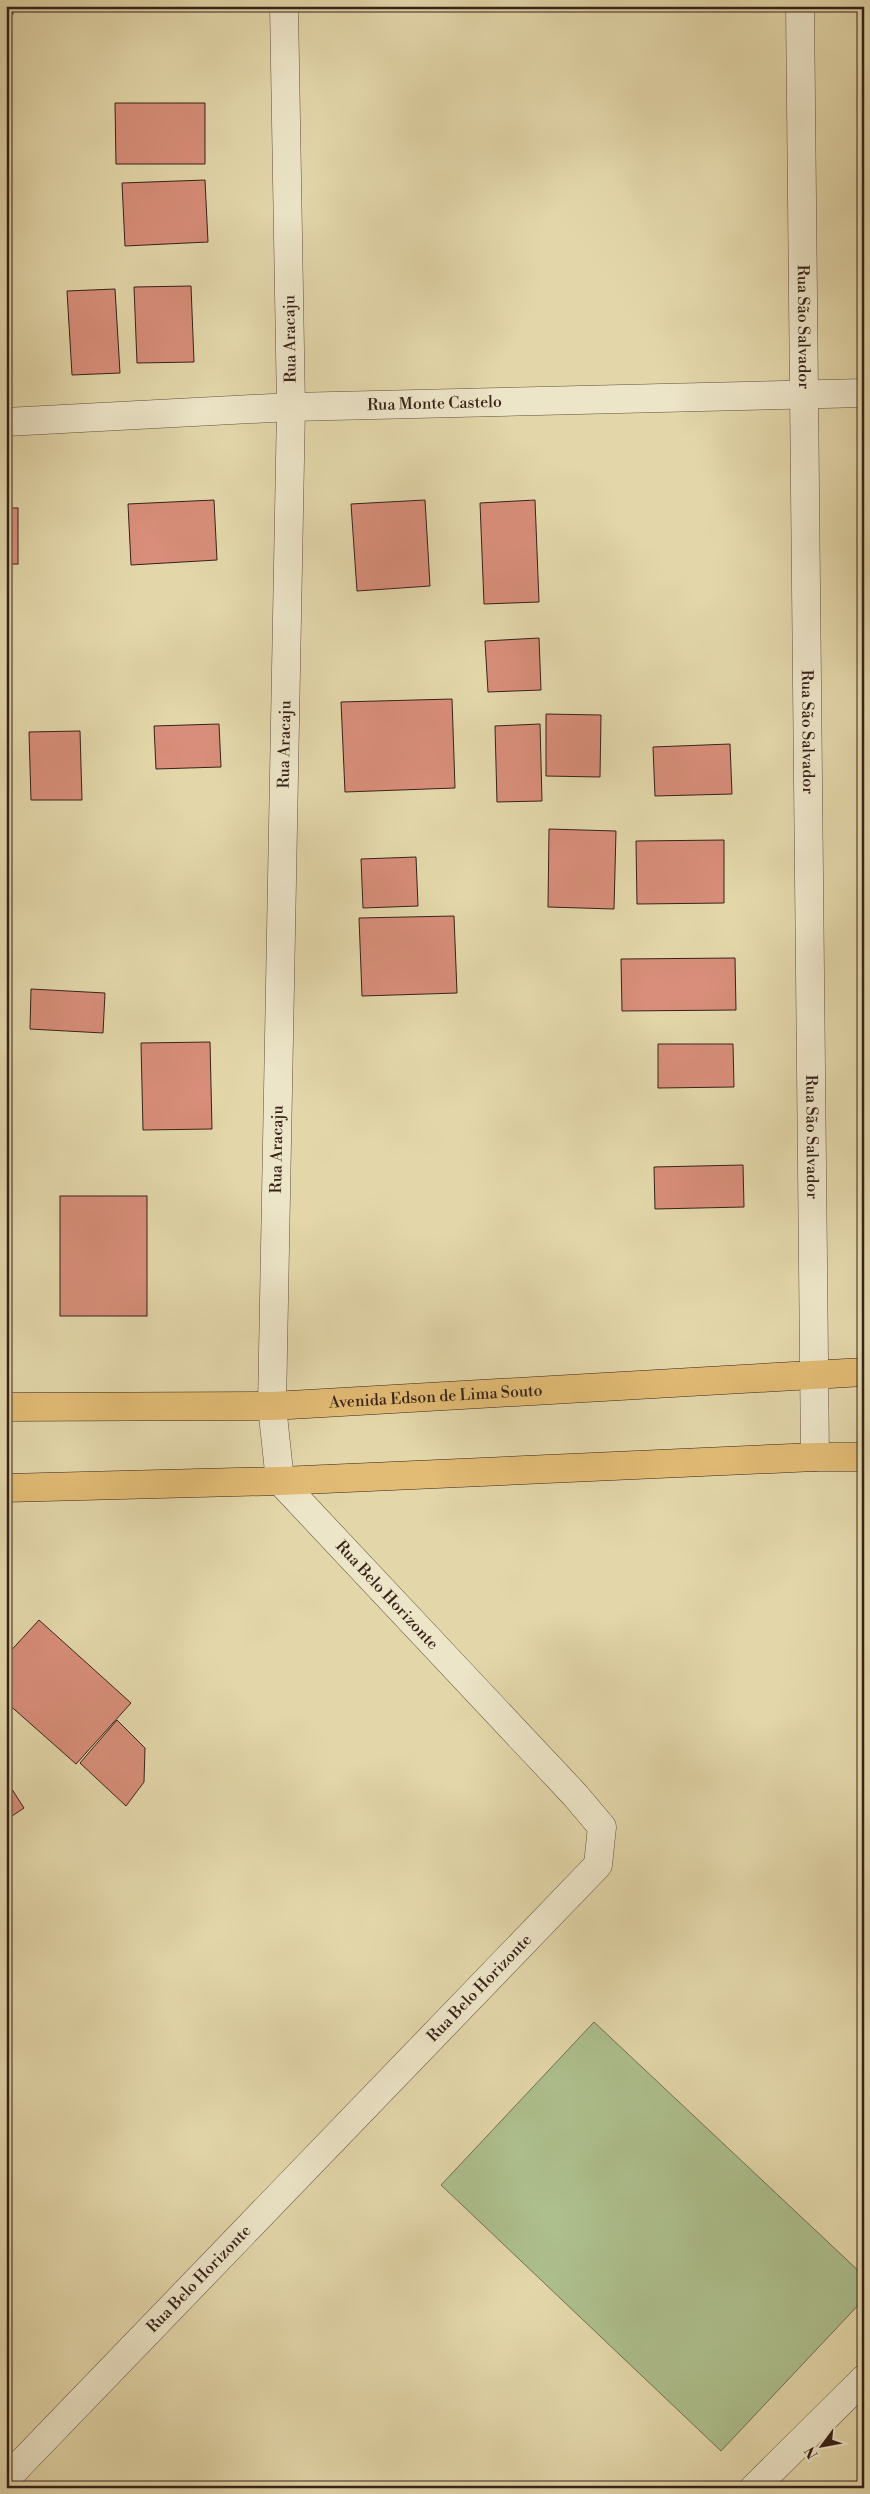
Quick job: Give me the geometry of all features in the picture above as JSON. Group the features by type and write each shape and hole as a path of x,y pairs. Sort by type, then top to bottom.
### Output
{"main road":[{"name":"Avenida Edson de Lima Souto","path":"6,1407 272,1406 864,1372"},
{"path":"6,1488 280,1481 815,1457 864,1457"}],"street":[{"name":"Rua Aracaju","path":"280,1481 272,1406 291,407 284,6"},
{"name":"Rua São Salvador","path":"800,6 815,1457"},
{"name":"Rua Monte Castelo","path":"6,422 291,407 864,393"},
{"name":"Rua Belo Horizonte","path":"6,2479 598,1865 602,1827 575,1795 280,1481"},
{"path":"754,2488 864,2379"}],"green space":[{"path":"594,2022 864,2276 864,2299 721,2451 441,2185"}],"building":[{"path":"6,6 13,6 13,14 6,14"},
{"path":"115,103 205,103 205,164 116,164"},
{"path":"6,179 8,256 6,256"},
{"path":"205,180 208,242 125,246 122,183"},
{"path":"191,286 194,362 137,363 134,287"},
{"path":"115,289 120,373 72,375 67,291"},
{"path":"214,500 217,560 131,565 128,504"},
{"path":"425,500 430,586 357,591 351,504"},
{"path":"535,500 539,602 484,604 480,503"},
{"path":"6,508 18,508 18,564 6,564"},
{"path":"539,638 541,690 488,692 485,641"},
{"path":"452,699 455,788 345,792 341,702"},
{"path":"546,714 601,715 600,777 546,776"},
{"path":"219,724 221,767 156,769 154,726"},
{"path":"540,724 542,801 497,802 495,726"},
{"path":"80,731 82,800 31,800 29,732"},
{"path":"730,744 732,794 655,796 653,747"},
{"path":"549,829 616,831 614,909 548,907"},
{"path":"724,840 724,903 637,904 636,841"},
{"path":"416,857 418,906 363,908 361,859"},
{"path":"454,916 457,993 362,996 359,918"},
{"path":"735,958 736,1010 622,1011 621,959"},
{"path":"31,989 105,993 103,1033 30,1029"},
{"path":"210,1042 212,1129 143,1130 141,1043"},
{"path":"658,1044 733,1044 734,1087 658,1088"},
{"path":"743,1165 744,1207 655,1209 654,1167"},
{"path":"60,1196 147,1196 147,1316 60,1316"},
{"path":"39,1620 131,1703 76,1764 6,1702 6,1656"},
{"path":"117,1720 145,1748 144,1782 126,1806 80,1763"},
{"path":"6,1780 24,1808 6,1820"}]}
